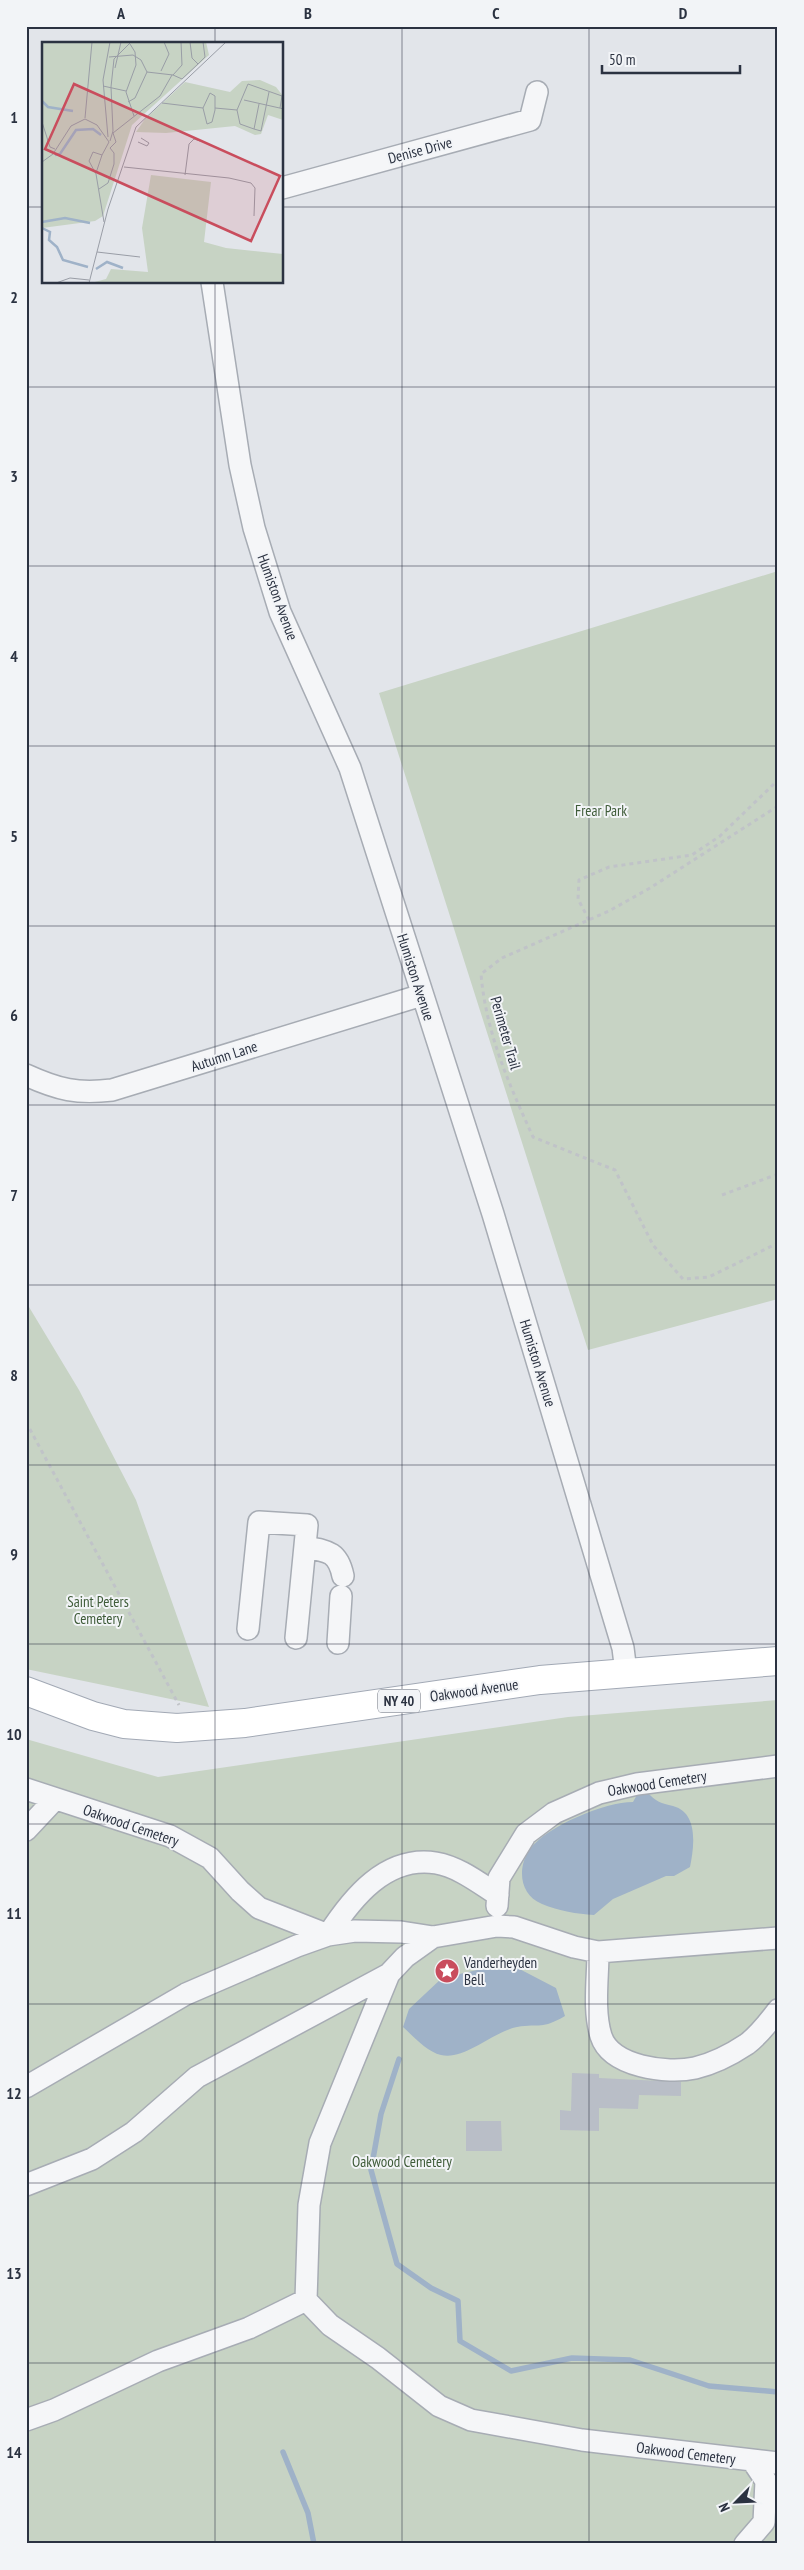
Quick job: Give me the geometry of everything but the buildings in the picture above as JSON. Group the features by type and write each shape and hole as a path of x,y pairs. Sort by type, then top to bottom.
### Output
{"main road":[{"name":"Oakwood Avenue","path":"26,1692 93,1716 124,1724 152,1728 191,1727 245,1723 540,1680 778,1661"}],"street":[{"name":"Denise Drive","path":"284,187 530,120 537,92"},
{"name":"Humiston Avenue","path":"212,284 240,465 254,528 280,612 350,768 493,1214 623,1648 626,1672"},
{"name":"Autumn Lane","path":"26,1075 50,1086 84,1093 112,1090 422,995"},
{"path":"248,1629 259,1522 307,1525 296,1638"},
{"path":"305,1547 327,1550 340,1562 342,1586 338,1643"},
{"name":"Oakwood Cemetery","path":"497,1926 499,1878 526,1834 554,1813 599,1793 637,1784 778,1766"},
{"name":"Oakwood Cemetery","path":"26,1788 170,1836 210,1858 240,1891 259,1908 328,1935"},
{"path":"26,1830 55,1799"},
{"path":"328,1935 340,1915 380,1874 406,1864 437,1863 465,1874 498,1896"},
{"name":"Oakwood Cemetery","path":"26,2087 186,1994 297,1946 328,1935 356,1931 401,1932 432,1937 497,1926 514,1927 574,1947 598,1952 778,1938"},
{"name":"Oakwood Cemetery","path":"26,2185 92,2160 134,2132 196,2077 389,1974 405,1957 432,1937"},
{"path":"598,1952 597,2015 601,2037 612,2054 635,2065 670,2069 694,2068 720,2059 748,2044 778,2010"},
{"name":"Oakwood Cemetery","path":"389,1974 320,2143 309,2205 306,2300 330,2325 378,2358 439,2406 471,2420 582,2440 778,2463"},
{"path":"26,2420 54,2410 158,2361 249,2328 306,2300"},
{"path":"745,2544 764,2522 766,2481 752,2460"}],"path":[{"path":"778,780 720,836 692,855 609,867 579,880 578,900 590,920 650,888 778,806"},
{"name":"Perimeter Trail","path":"590,920 502,958 481,974 484,1007 500,1064 533,1137 615,1170 653,1245 683,1279 709,1278 778,1243"},
{"path":"722,1195 741,1190 778,1174"},
{"path":"26,1422 191,1727"}],"green space":[{"name":"Frear Park","path":"778,571 778,1299 588,1350 379,693"},
{"name":"Saint Peters Cemetery","path":"26,1302 79,1390 136,1500 209,1707 26,1669"},
{"name":"Oakwood Cemetery","path":"778,1700 778,2544 26,2544 26,1739 158,1777 568,1717"}],"water":[{"path":"647,1792 656,1800 681,1810 687,1816 693,1832 693,1850 690,1867 674,1876 666,1876 613,1899 594,1915 555,1909 534,1900 522,1880 522,1872 526,1856 538,1840 577,1817 607,1806 633,1802 638,1793"},
{"path":"508,1963 556,1988 565,2016 546,2025 517,2027 508,2030 469,2050 450,2056 431,2051 403,2027 409,2009 442,1978"}],"waterway":[{"path":"399,2059 381,2114 371,2170 397,2264 431,2288 458,2301 460,2341 511,2371 572,2358 630,2360 709,2386 778,2392"},
{"path":"283,2452 308,2513 314,2544"}],"place":[{"name":"Vanderheyden Bell","path":"447,1971"}]}
